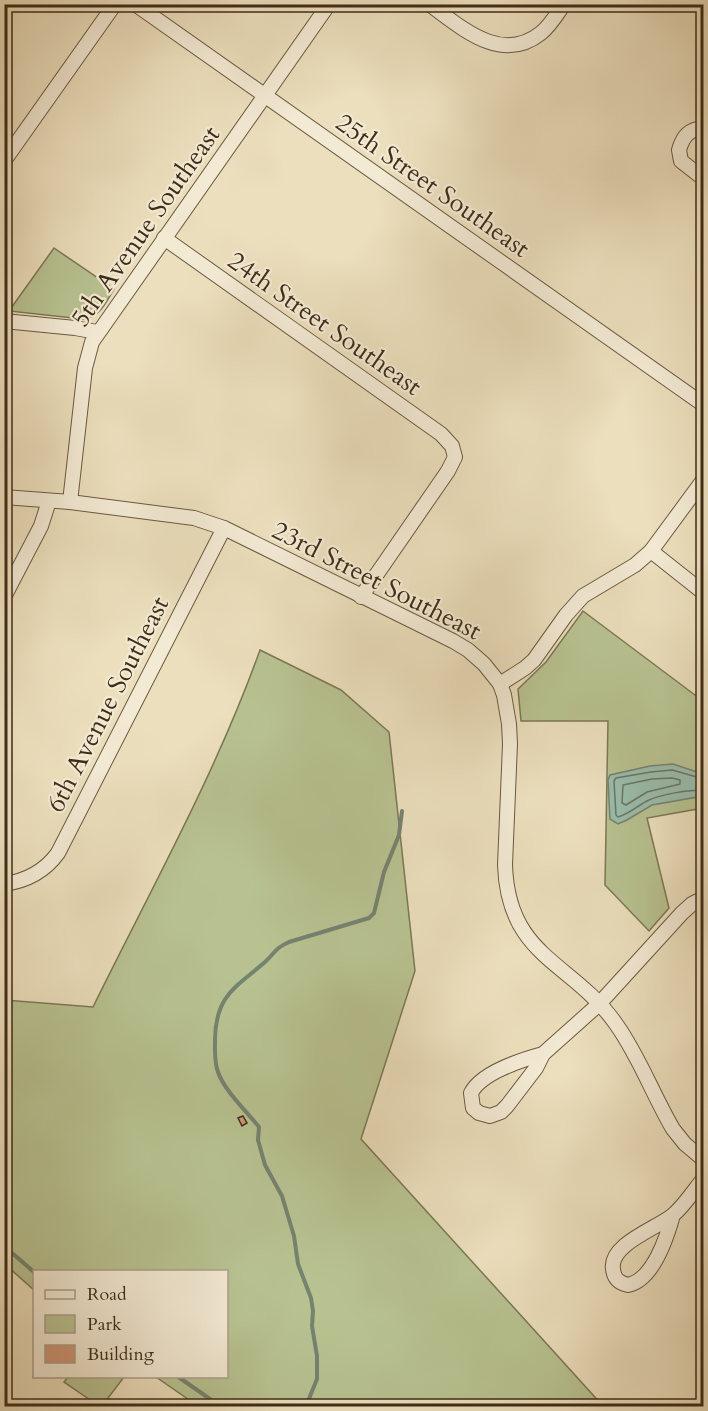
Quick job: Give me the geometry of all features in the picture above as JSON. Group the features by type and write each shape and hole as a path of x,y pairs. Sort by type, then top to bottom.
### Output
{"street":[{"path":"4,161 116,4"},
{"name":"25th Street Southeast","path":"135,4 704,405"},
{"name":"5th Avenue Southeast","path":"70,502 85,368 97,332 266,97 329,4"},
{"path":"429,4 471,34 487,42 503,45 521,43 540,34 564,4"},
{"path":"704,128 694,129 688,133 679,150 681,161 704,179"},
{"name":"24th Street Southeast","path":"164,238 441,434 454,450 455,457 448,471 361,597"},
{"path":"4,321 97,332"},
{"path":"500,684 534,660 566,615 583,596 635,565 651,551 704,479"},
{"name":"23rd Street Southeast","path":"4,497 70,502 194,518 224,528 463,647 484,664 500,684 509,724 505,865 510,905 520,927 529,939 599,1004 620,1030 673,1129 685,1144 704,1160"},
{"path":"4,597 41,526 49,501"},
{"name":"6th Avenue Southeast","path":"9,884 36,874 58,853 224,528"},
{"path":"651,551 704,593"},
{"path":"543,1054 518,1062 481,1081 471,1093 473,1108 483,1115 490,1116 501,1112 525,1083 543,1054 599,1004 682,913 692,904 704,898"},
{"path":"673,1215 647,1230 617,1253 612,1263 613,1273 617,1280 628,1285 645,1276 660,1249 673,1215 704,1178"}],"green space":[{"path":"54,248 114,289 101,309 93,316 82,319 9,311"},
{"path":"583,611 703,701 703,808 647,818 669,908 649,931 605,885 608,721 521,721 518,689 546,662"},
{"path":"260,650 341,690 389,732 415,971 361,1139 603,1406 198,1406 157,1378 228,1378 228,1270 33,1270 33,1289 8,1267 5,1270 5,1000 93,1007 203,786 243,696"},
{"path":"67,1378 123,1378 102,1406 64,1382"}],"water":[{"path":"673,764 703,774 703,796 652,805 618,824 610,819 608,780 610,775 650,766"}],"building":[{"path":"243,1116 247,1123 242,1126 238,1118"}],"waterway":[{"path":"306,1406 317,1379 311,1298 298,1264 294,1236 282,1196 265,1165 258,1140 259,1127 230,1093 218,1072 215,1056 216,1024 223,1002 229,994 280,947 289,942 369,918 374,913 384,872 399,835 402,811"},
{"path":"4,1246 33,1271"},
{"path":"180,1378 220,1406"}]}
